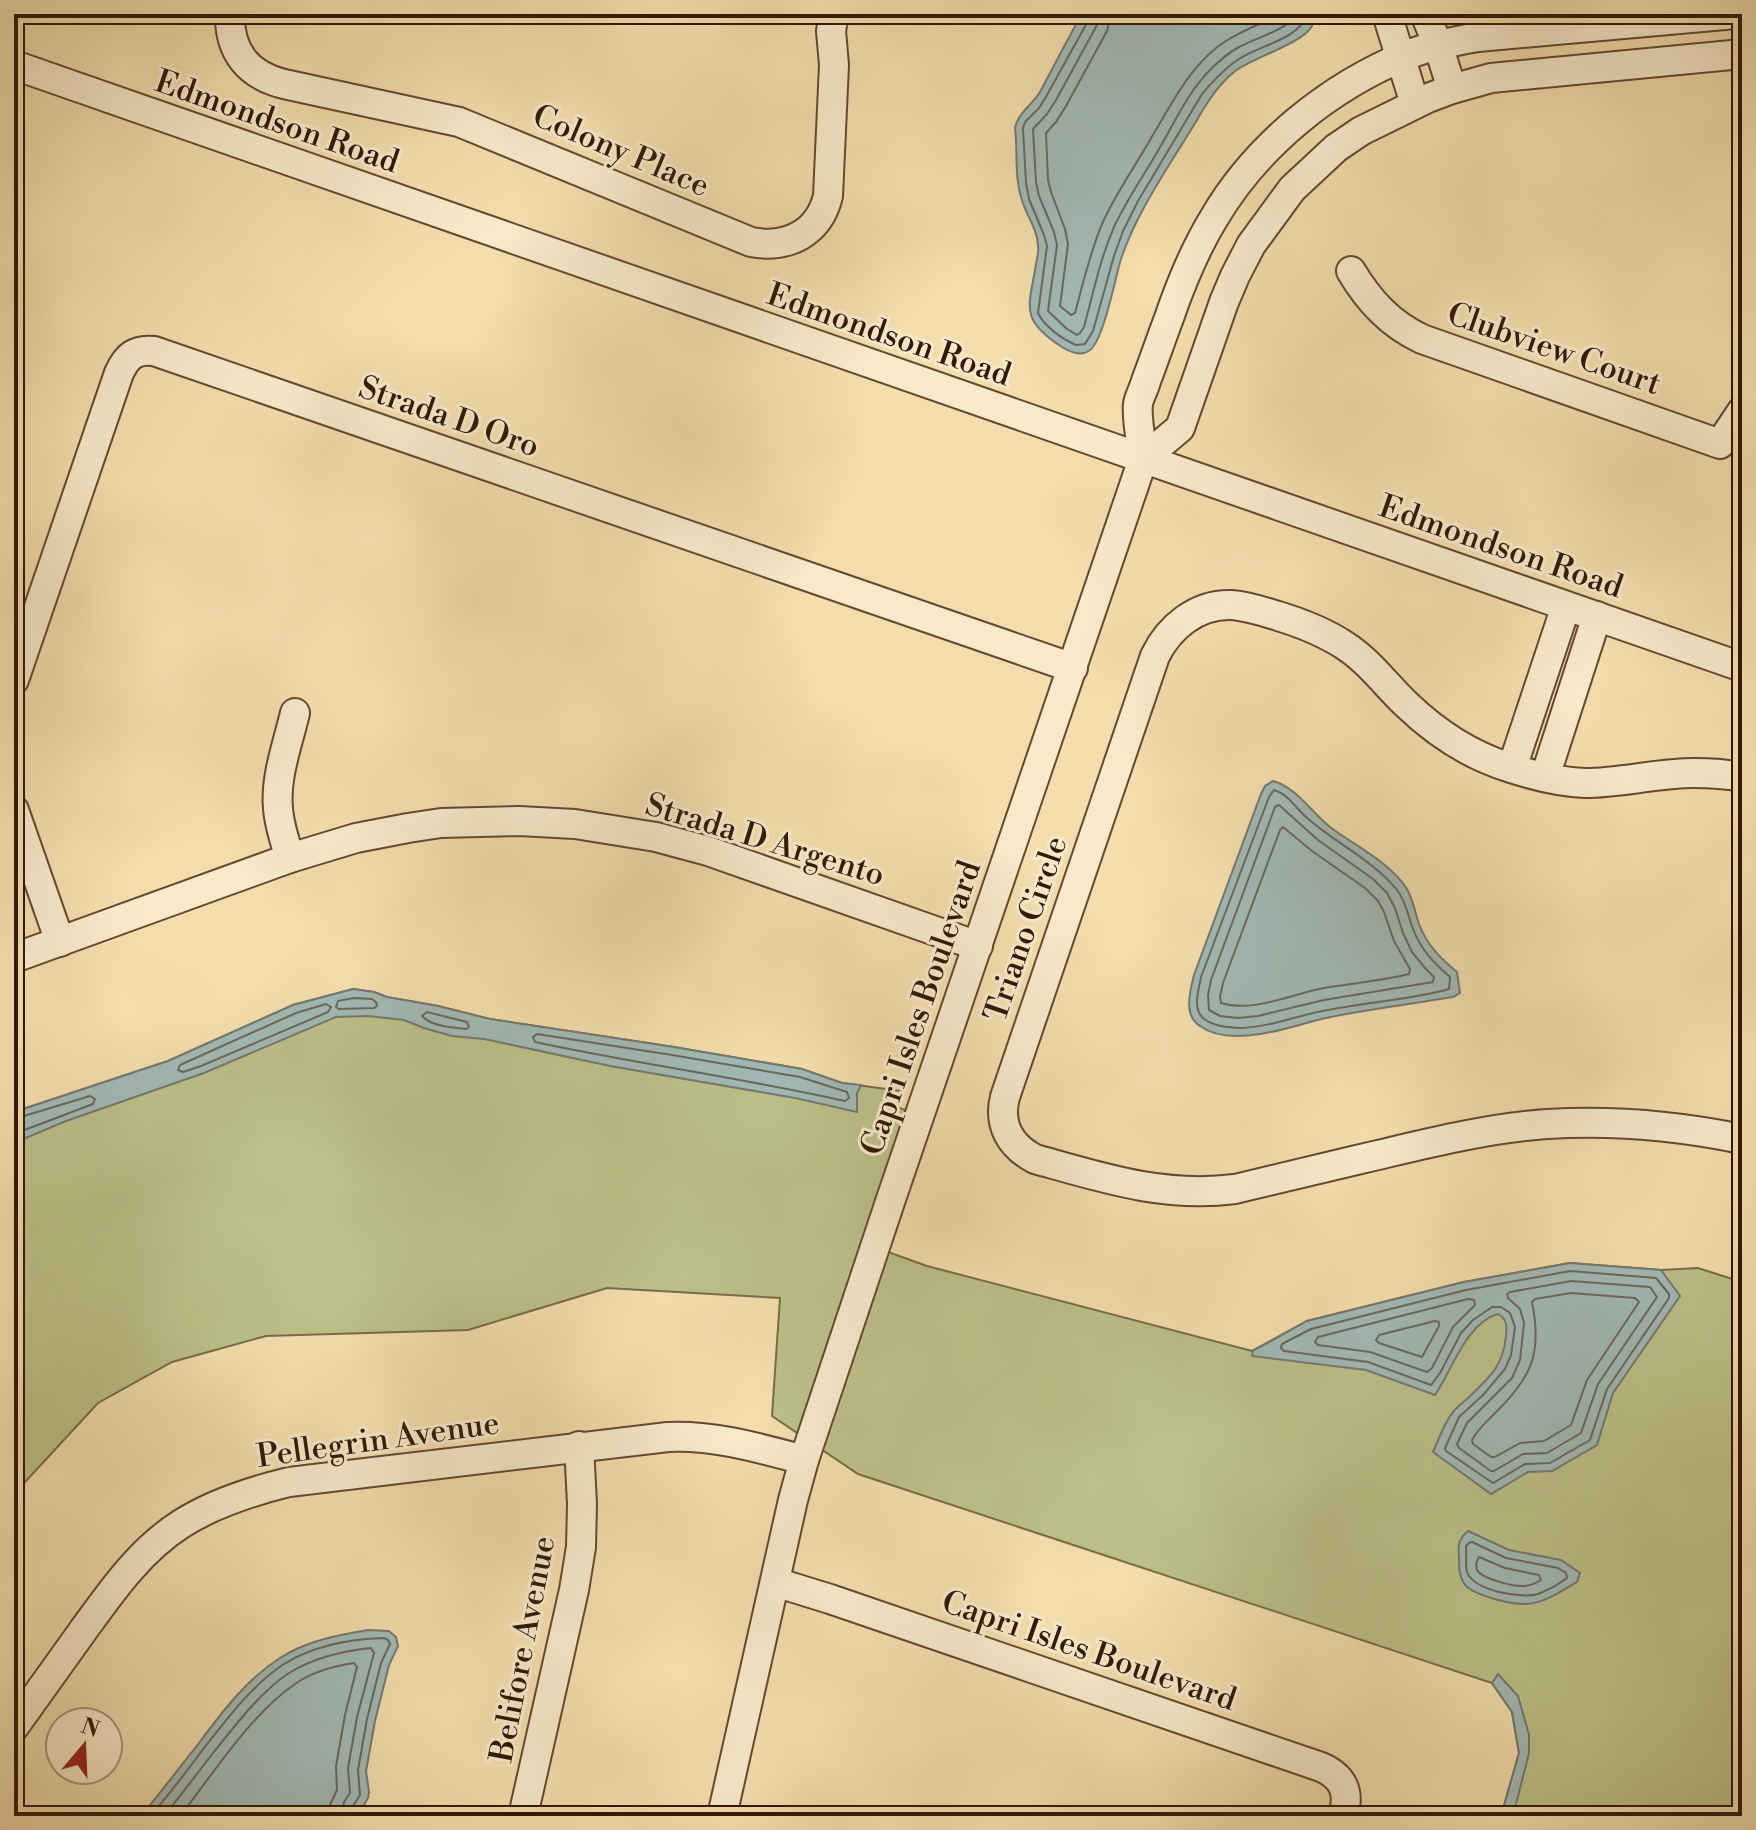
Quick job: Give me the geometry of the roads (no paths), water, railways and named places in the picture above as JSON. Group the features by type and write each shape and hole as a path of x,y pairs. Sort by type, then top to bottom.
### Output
{"street":[{"name":"Colony Place","path":"230,14 230,30 238,52 249,68 262,78 459,122 751,242 775,244 796,238 809,229 826,207 834,14"},
{"path":"1387,14 1415,104"},
{"path":"1425,14 1452,89"},
{"name":"Capri Isles Boulevard","path":"722,1816 804,1460 1143,459 1138,405 1178,292 1194,253 1215,215 1256,161 1318,104 1401,58 1438,45 1478,37 1736,14"},
{"path":"1143,459 1180,428 1224,302 1251,245 1292,189 1336,148 1361,131 1415,104 1491,78 1742,54"},
{"name":"Edmondson Road","path":"14,65 1742,667"},
{"path":"1194,253 1235,276"},
{"name":"Clubview Court","path":"1351,271 1362,290 1380,310 1422,339 1720,444 1742,411"},
{"name":"Strada D Oro","path":"14,680 119,373 135,346 1073,668"},
{"name":"Triano Circle","path":"1742,777 1692,773 1585,783 1512,768 1482,757 1429,724 1361,657 1322,633 1264,612 1229,605 1207,609 1185,619 1160,645 1150,668 1005,1097 1003,1124 1012,1140 1035,1159 1151,1189 1208,1192 1235,1189 1434,1142 1546,1124 1642,1125 1742,1139"},
{"path":"1512,768 1566,606"},
{"path":"1545,777 1597,616"},
{"path":"290,858 277,801 295,713"},
{"path":"14,810 60,942"},
{"name":"Strada D Argento","path":"14,958 290,858 356,838 441,823 519,821 588,826 656,837 708,851 978,946"},
{"name":"Pellegrin Avenue","path":"14,1727 120,1580 158,1541 206,1510 256,1490 289,1482 579,1446 689,1436 719,1439 804,1460"},
{"name":"Belifore Avenue","path":"523,1816 581,1547 579,1446"},
{"name":"Capri Isles Boulevard","path":"775,1582 1321,1767 1335,1775 1345,1788 1343,1816"}],"water":[{"path":"1082,14 1315,14 1307,33 1234,72 1209,100 1136,223 1121,259 1095,344 1087,352 1079,353 1065,349 1048,337 1030,312 1038,248 1020,191 1015,128 1022,113 1040,92"},
{"path":"1273,781 1289,789 1330,827 1400,879 1409,893 1426,938 1457,972 1460,993 1453,997 1342,1015 1253,1035 1221,1035 1206,1030 1195,1021 1189,1003 1194,975 1261,794 1265,786"},
{"path":"353,989 490,1019 802,1069 842,1083 861,1085 857,1093 857,1112 484,1039 452,1036 404,1020 368,1016 336,1017 204,1073 66,1121 14,1143 14,1112 168,1061 293,1005"},
{"path":"1570,1263 1661,1270 1680,1296 1613,1393 1597,1445 1552,1471 1528,1472 1491,1494 1433,1452 1453,1412 1488,1378 1502,1356 1506,1329 1505,1321 1498,1314 1487,1319 1469,1337 1435,1395 1366,1370 1252,1356 1253,1351 1307,1321 1464,1282"},
{"path":"1468,1531 1509,1550 1561,1560 1580,1573 1577,1582 1546,1599 1526,1604 1479,1594 1467,1587 1460,1573 1459,1543"},
{"path":"368,1630 389,1631 396,1637 398,1646 389,1665 375,1721 366,1771 368,1798 358,1816 141,1816 226,1708 268,1666 311,1643"},
{"path":"1498,1674 1518,1696 1529,1735 1529,1753 1513,1816 1501,1816 1519,1753 1512,1712 1492,1683"}]}
